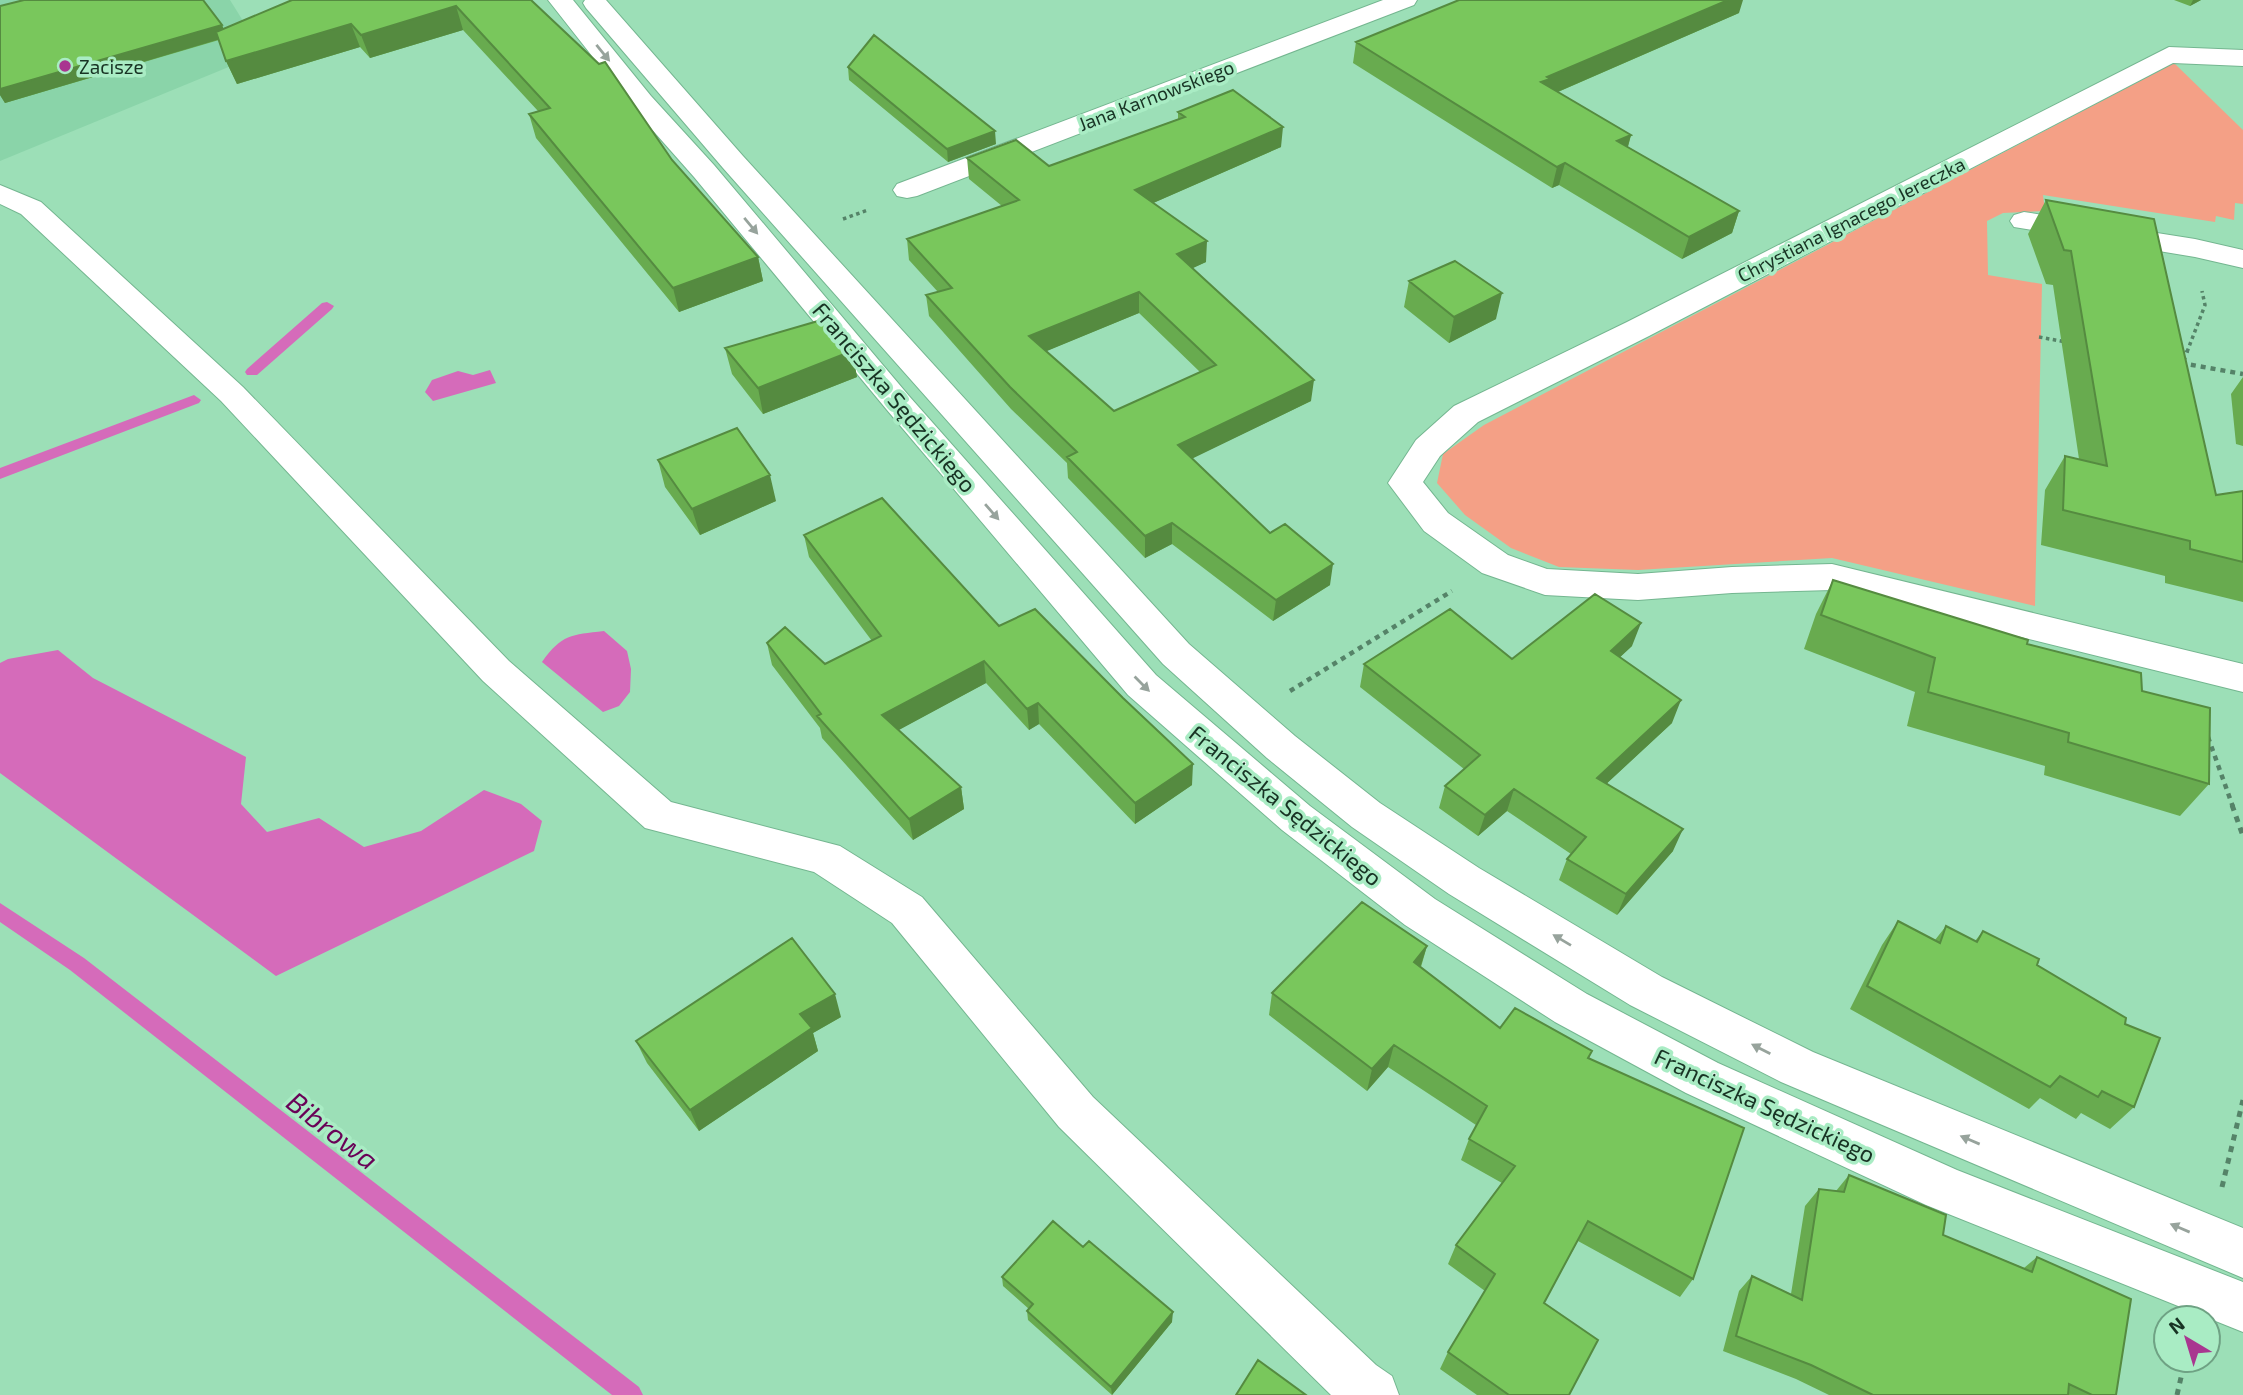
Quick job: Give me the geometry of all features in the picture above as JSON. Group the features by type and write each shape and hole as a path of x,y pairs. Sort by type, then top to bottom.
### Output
{"street":[{"name":"Franciszka Sędzickiego","path":"560,0 642,102 704,171 898,403 1142,685 1296,818 1420,912 1466,942 1571,1008 1702,1078 1944,1188 2243,1307"},
{"name":"Franciszka Sędzickiego","path":"592,0 733,162 1176,654 1248,718 1377,822 1464,881 1646,991 1797,1068 2243,1253"},
{"name":"Jana Karnowskiego","path":"907,190 1405,0"},
{"name":"Chrystiana Ignacego Jereczka","path":"1495,564 1436,522 1405,483 1428,448 1466,414 1638,329 2169,55 2243,58"},
{"path":"0,193 31,208 232,394 496,671 659,816 825,858 907,910 1076,1112 1346,1375 1373,1395"},
{"path":"2024,221 2195,248 2243,259"},
{"path":"1495,564 1545,582 1638,587 1732,580 1832,577 2243,678"}],"path":[{"path":"2183,363 2205,305 2195,248"},
{"path":"2039,337 2078,344"},
{"path":"2169,360 2243,374"},
{"path":"1248,718 1495,564"},
{"path":"2205,728 2243,836"},
{"path":"2222,1190 2243,1100"},
{"path":"2177,1395 2182,1374"}],"shaded area":[{"path":"0,0 230,0 263,53 0,161"},
{"path":"2174,63 2243,130 2243,204 2235,203 2234,220 2216,216 2215,222 2043,195 2045,211 2003,213 1987,221 1988,275 2042,284 2035,606 1832,558 1638,570 1559,567 1511,548 1465,515 1437,483 1443,454 1484,425"},
{"path":"490,370 496,383 433,401 425,392 432,380 458,371 473,375"},
{"path":"604,631 627,651 631,669 630,692 619,706 603,712 542,662 555,646 568,637"},
{"path":"58,650 93,678 246,757 241,804 267,832 319,818 364,847 421,831 484,790 521,804 542,821 534,851 276,976 0,773 0,663 8,659"}],"building":[{"name":"Zacisze","path":"24,0 203,0 222,25 0,89 0,6"},
{"path":"292,0 531,0 599,64 605,62 672,160 758,257 673,288 529,114 550,108 456,6 361,35 351,24 226,61 216,32"},
{"path":"1459,0 1728,0 1547,77 1550,79 1541,82 1631,135 1617,141 1739,211 1689,237 1565,163 1557,167 1356,42"},
{"path":"874,35 995,131 947,149 848,67"},
{"path":"1233,90 1283,127 1135,190 1207,241 1177,254 1314,380 1178,445 1270,533 1285,524 1333,564 1276,600 1172,523 1145,536 1067,457 1077,452 1010,387 926,295 952,288 907,239 1019,200 967,158 1016,140 1049,166 1185,117 1178,112","holes":["1139,292 1216,365 1114,411 1029,336"]},
{"path":"2046,200 2154,219 2216,495 2243,491 2243,562 2190,549 2190,541 2063,510 2065,456 2107,466 2071,251 2064,250"},
{"path":"1455,261 1502,293 1454,317 1409,281"},
{"path":"825,319 852,351 758,388 725,348"},
{"path":"737,428 770,475 692,509 658,460"},
{"path":"882,498 999,626 1035,609 1193,764 1135,803 1038,703 1027,709 984,661 882,715 961,787 909,819 817,716 821,714 767,643 785,627 825,664 881,636 804,535"},
{"path":"1833,580 2028,640 2027,644 2141,673 2142,691 2210,708 2209,784 2068,742 2069,733 1928,692 1935,658 1821,615"},
{"path":"1595,594 1641,623 1611,651 1681,700 1597,778 1683,829 1626,894 1567,859 1586,837 1514,789 1485,815 1445,786 1480,755 1364,664 1450,609 1512,659"},
{"path":"1362,902 1427,946 1414,962 1500,1028 1515,1008 1592,1051 1588,1058 1744,1128 1693,1279 1588,1221 1544,1303 1598,1340 1569,1395 1509,1395 1448,1352 1495,1274 1456,1245 1515,1166 1469,1139 1487,1106 1394,1045 1372,1069 1272,993"},
{"path":"1898,921 1940,943 1946,926 1977,942 1983,931 2039,959 2037,965 2126,1018 2125,1024 2160,1038 2134,1107 2102,1091 2098,1097 2060,1076 2050,1087 1867,986"},
{"path":"792,938 835,994 800,1014 812,1028 690,1110 636,1041"},
{"path":"1849,1175 1946,1215 1943,1235 2032,1272 2037,1257 2131,1299 2116,1395 2092,1395 2069,1384 2068,1395 1873,1395 1811,1365 1736,1336 1752,1276 1802,1300 1819,1189 1844,1192"},
{"path":"1053,1221 1083,1247 1089,1241 1173,1312 1111,1387 1027,1311 1033,1304 1002,1277"},
{"path":"1258,1360 1306,1395 1236,1395"}],"waterway":[{"path":"252,372 327,306"},
{"path":"0,474 194,400"},
{"name":"Bibrowa","path":"0,911 77,964 631,1395"}],"place":[{"name":"Zacisze","path":"65,66"}]}
